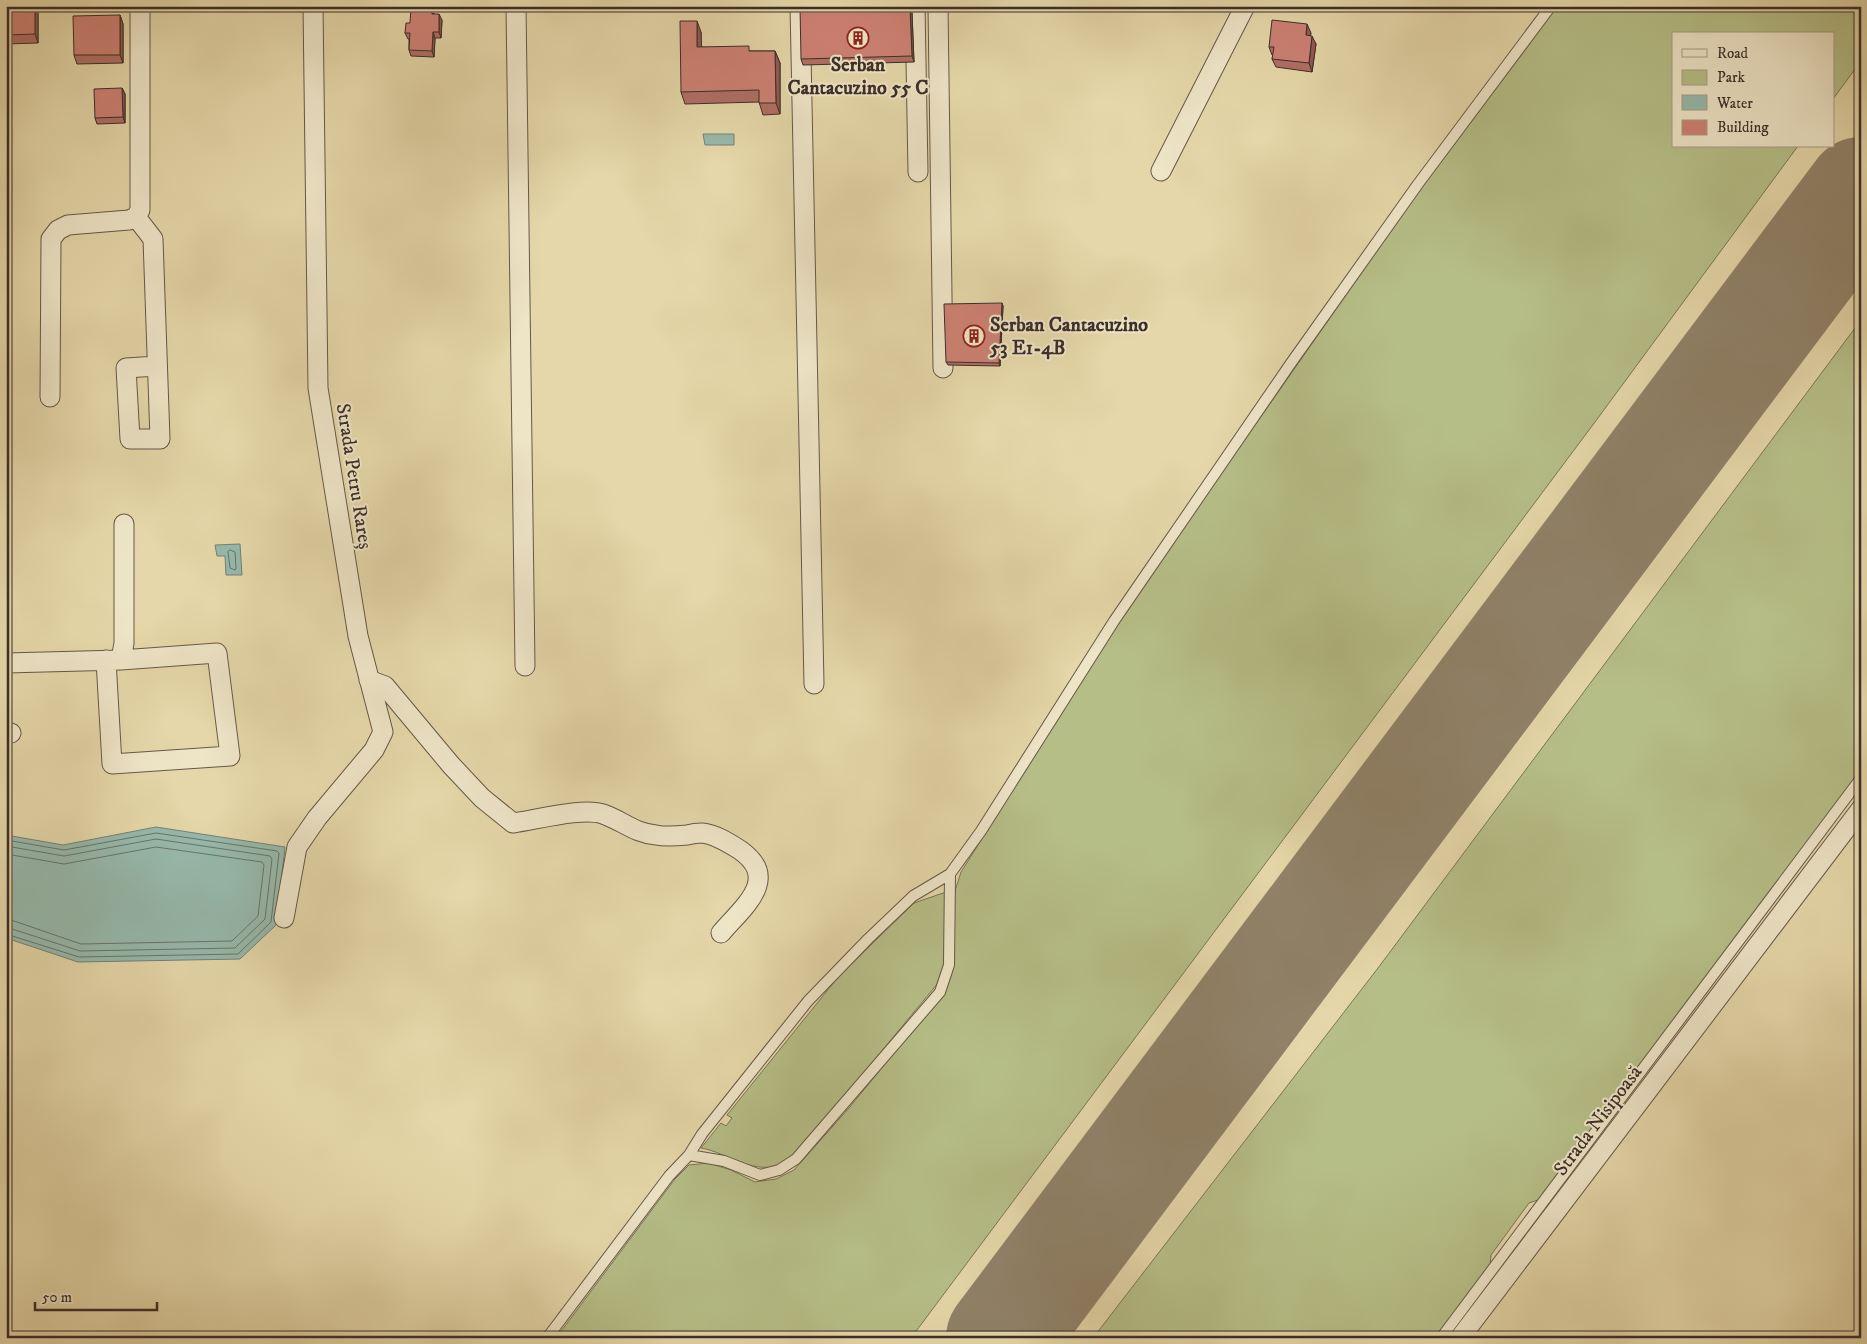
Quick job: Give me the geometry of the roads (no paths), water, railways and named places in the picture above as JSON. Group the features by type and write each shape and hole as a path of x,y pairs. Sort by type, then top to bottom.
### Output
{"street":[{"path":"50,397 51,238 58,230 68,225 130,220 136,217 140,210 140,6"},
{"name":"Strada Petru Rareș","path":"284,918 297,847 317,818 374,750 383,732 358,636 318,388 313,6"},
{"path":"800,6 814,684"},
{"path":"915,6 918,172"},
{"path":"938,6 942,368"},
{"path":"1162,171 1245,6"},
{"path":"516,7 525,666"},
{"path":"136,217 153,239 157,366"},
{"path":"6,663 113,660 217,653 230,756 112,764 113,660 124,643 124,524"},
{"path":"369,680 385,686 482,798 512,823 587,812 603,814 635,831 656,836 702,833 727,841 747,856 757,868 759,881 754,895 721,933"},
{"name":"Strada Nisipoasă","path":"1460,1338 1861,809"}],"lane":[{"path":"547,1338 669,1176 689,1155 702,1134 808,1001 913,896 950,874 981,831 1114,621 1291,363 1418,184 1551,6"},
{"path":"1442,1338 1861,778"},
{"path":"689,1155 724,1161 760,1175 779,1170 796,1159 940,992 949,965 950,874"}],"water":[{"path":"703,134 734,134 734,145 705,145"},
{"path":"240,544 242,575 226,575 225,556 217,556 215,545"},
{"path":"156,827 285,847 276,925 240,959 78,962 6,938 6,835 63,845"}],"place":[{"name":"Serban Cantacuzino 55 C","path":"858,38"},
{"name":"Serban Cantacuzino 53 E1-4B","path":"974,336"}]}
